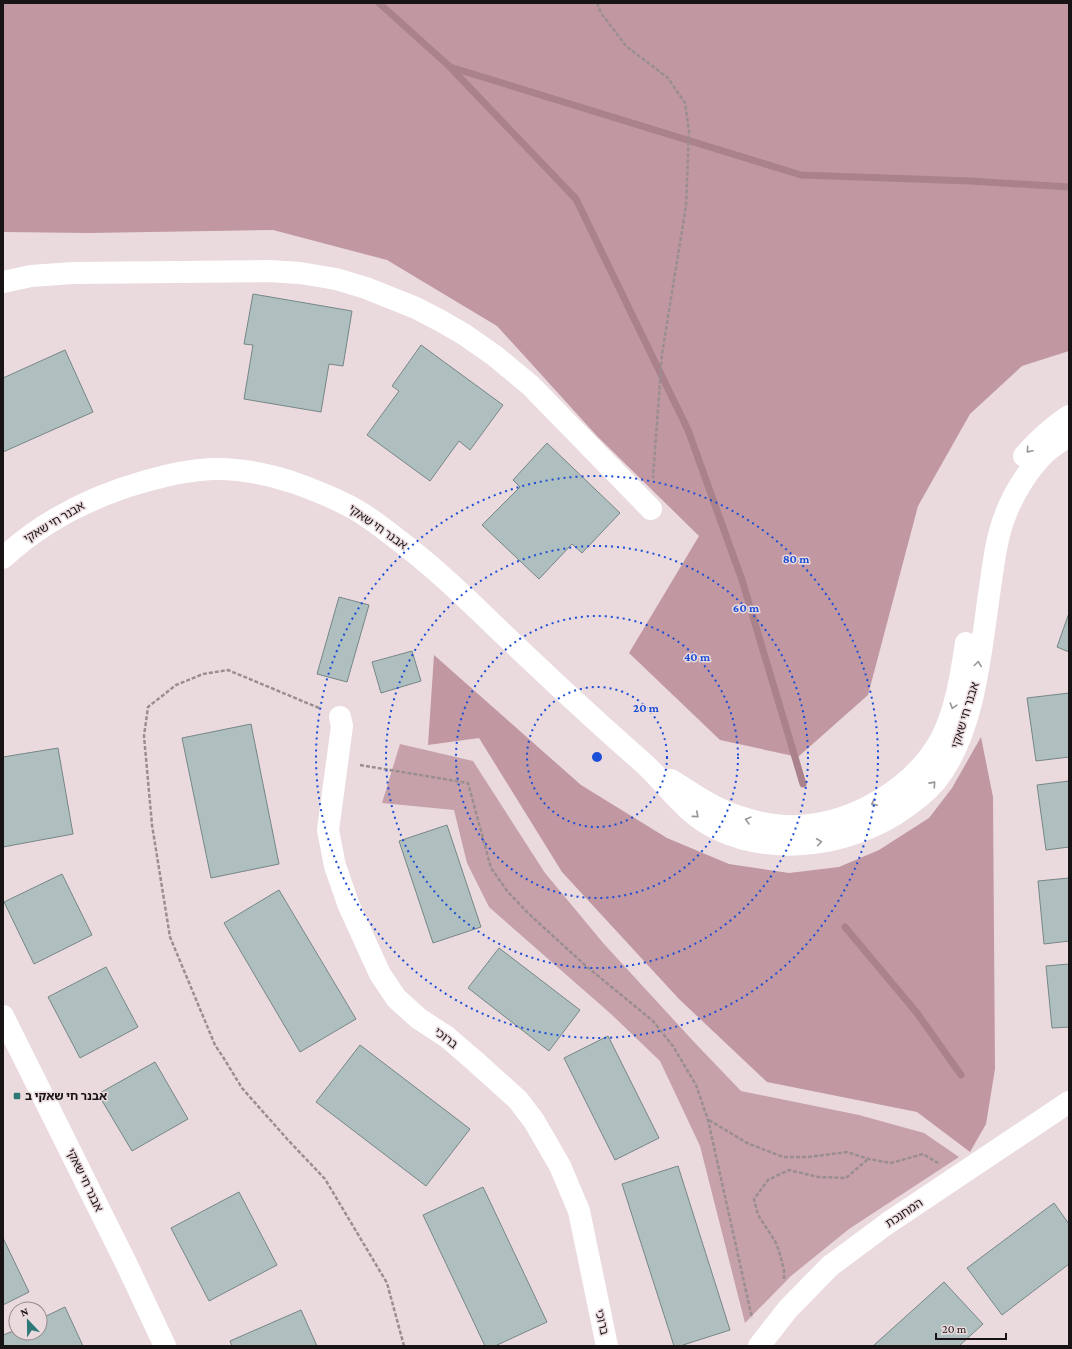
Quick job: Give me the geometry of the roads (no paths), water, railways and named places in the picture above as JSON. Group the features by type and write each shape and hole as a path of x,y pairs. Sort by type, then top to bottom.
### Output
{"street":[{"path":"3,282 31,276 73,273 269,271 315,275 336,279 366,288 416,308 441,321 495,356 530,385 651,509"},
{"name":"אבנר חי שאקי","path":"649,768 672,780 704,801 721,810 757,822 779,825 799,826 839,819 885,798 907,781 928,759 941,739 958,691 979,562 991,512 1005,484 1020,461 1037,441 1069,416"},
{"name":"אבנר חי שאקי","path":"3,558 22,541 47,523 81,504 116,490 159,478 209,469 231,469 280,478 343,503 377,523 412,550 452,585 598,724 649,768 684,806 701,820 733,835 755,841 777,844 802,844 825,841 850,835 875,825 896,814 918,799 936,781 954,753 966,720 976,679 993,564 1004,518 1013,498 1027,475 1045,454 1069,436"},
{"name":"ברוכי","path":"340,717 342,726 328,830 335,866 349,906 380,974 396,998 418,1018 447,1037 476,1062 518,1100 534,1121 560,1166 578,1211 607,1346"},
{"name":"אבנר חי שאקי","path":"3,1016 126,1263 165,1346"},
{"name":"המחנכת","path":"759,1346 788,1309 830,1266 888,1223 1069,1102"}],"waterway":[{"path":"379,3 449,66 576,199 688,430 742,580 803,784"},
{"path":"450,67 801,175 970,181 1069,187"},
{"path":"845,927 917,1013 961,1075"}],"place":[{"name":"אבנר חי שאקי ב","path":"17,1096"}]}
